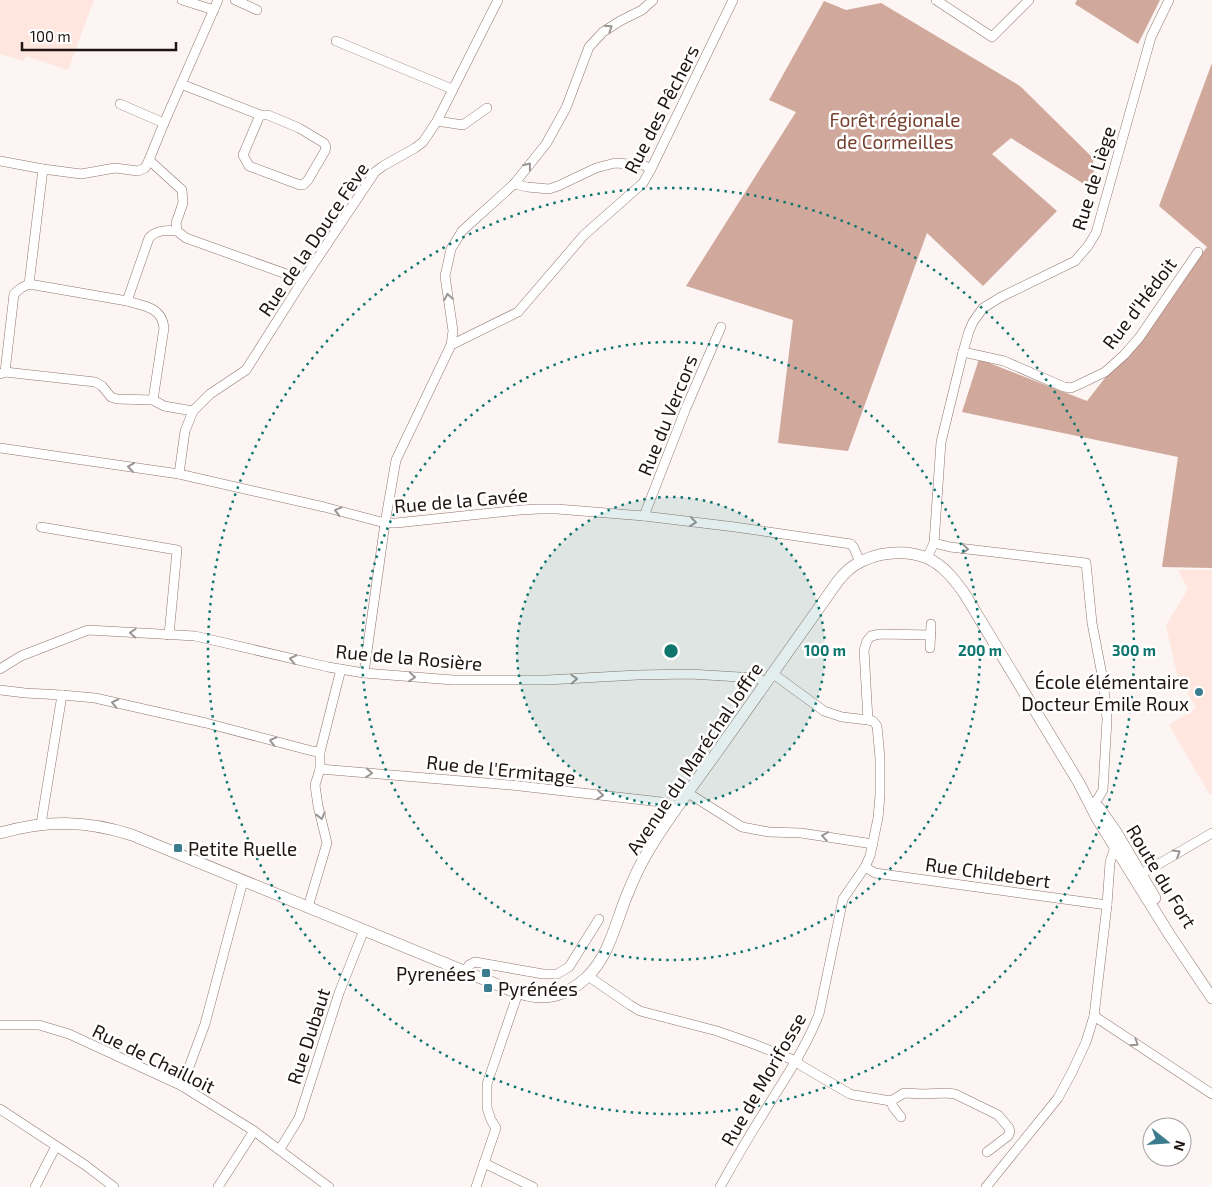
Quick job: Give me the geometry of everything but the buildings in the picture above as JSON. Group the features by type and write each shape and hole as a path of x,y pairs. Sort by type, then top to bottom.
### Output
{"street":[{"path":"182,0 214,10"},
{"path":"0,161 43,170 81,174 115,168 138,171 145,168 218,0"},
{"path":"235,0 257,10"},
{"name":"Rue de la Douce Fève","path":"179,474 186,431 193,411 210,394 246,370 375,172 423,142 498,0"},
{"path":"364,673 385,523 396,460 451,345 454,331 445,276 451,249 462,231 514,184 546,144 566,108 589,47 603,32 642,10 653,0"},
{"name":"Rue des Pêchers","path":"451,345 518,312 584,234 643,184 733,0"},
{"path":"936,0 992,37 1029,0"},
{"name":"Rue de Liège","path":"934,543 941,442 969,331 983,308 1001,297 1075,261 1096,233 1151,36 1169,0"},
{"path":"336,41 452,89"},
{"path":"181,84 260,114 268,114 299,128 324,143 325,151 303,185 248,166 243,156 260,114"},
{"path":"120,104 164,123"},
{"path":"436,120 463,125 487,108"},
{"path":"149,160 182,190 183,203 176,223 177,231"},
{"path":"514,184 549,189 596,168 615,163 643,165 651,169"},
{"path":"29,284 43,170"},
{"path":"127,302 149,238 156,232 168,230 177,231 186,238 303,280"},
{"name":"Rue d'Hédoit","path":"963,352 1004,362 1064,387 1071,388 1104,372 1124,355 1139,338 1198,252"},
{"path":"153,400 164,328 163,320 154,310 127,302 29,284 14,294 2,373 95,382 102,386 110,396 117,399 153,400 164,406 193,411"},
{"name":"Rue du Vercors","path":"644,516 686,408 721,327"},
{"name":"Rue de la Cavée","path":"0,448 179,474 385,523 539,509 644,516 851,544 860,562"},
{"path":"41,527 177,550 169,634"},
{"path":"927,558 934,543 950,547 1086,563 1092,623 1108,719 1103,790 1092,804"},
{"name":"Avenue du Maréchal Joffre","path":"0,832 41,824 64,823 116,830 518,993 536,997 551,996 570,989 588,976 604,953 626,896 653,844 838,581 860,562 874,556 895,553 927,558 945,570 958,584 1092,804 1107,834"},
{"path":"930,648 932,624"},
{"name":"Rue de la Rosière","path":"0,669 21,656 88,630 194,636 328,667 364,673 453,680 547,680 690,674 769,678"},
{"path":"769,678 824,711 842,717 868,720 864,650 866,641 870,636 880,634 931,635"},
{"path":"308,907 327,843 315,785 320,769 320,752 341,668"},
{"path":"0,690 95,698 206,723 320,752"},
{"path":"41,824 62,695"},
{"name":"Rue de Morifosse","path":"720,1187 808,1039 819,1014 843,899 865,867 870,856 878,818 880,758 877,726 873,721 868,720"},
{"name":"Rue de l'Ermitage","path":"320,769 539,788 670,803 677,808"},
{"path":"688,792 742,827 769,832 801,833 873,844"},
{"name":"Avenue du Maréchal Joffre","path":"1092,804 1105,817"},
{"name":"Route du Fort","path":"1105,817 1130,871 1212,998"},
{"path":"1130,871 1137,876 1142,874 1212,833"},
{"name":"Route du Fort","path":"1107,834 1119,845 1142,874 1176,931 1201,981"},
{"path":"986,1187 1058,1098 1086,1042 1094,1016 1110,862 1119,845"},
{"name":"Rue Childebert","path":"865,867 875,873 1107,905"},
{"path":"182,1086 205,1024 243,880"},
{"path":"465,972 469,965 475,962 543,974 557,974 569,967 599,919"},
{"name":"Rue Dubaut","path":"280,1149 299,1118 339,993 364,930"},
{"path":"588,976 640,1011 717,1031 751,1043 796,1061 850,1094 892,1101 904,1093 955,1094 998,1115 1009,1128 1008,1136 988,1152"},
{"path":"476,1187 496,1128 487,1108 487,1084 518,993"},
{"path":"1094,1016 1212,1094"},
{"name":"Rue de Chailloit","path":"0,1025 39,1025 54,1029 182,1086 254,1131 329,1187"},
{"path":"892,1101 893,1107 901,1117"},
{"path":"0,1109 85,1165 114,1187"},
{"path":"218,1187 254,1131"},
{"path":"1000,1143 1014,1153"},
{"path":"35,1187 56,1146"},
{"path":"484,1163 533,1187"}],"shaded area":[{"path":"0,0 94,0 68,70 26,56 24,61 0,54"},
{"name":"École élémentaire Docteur Emile Roux","path":"1178,570 1212,570 1212,794 1210,795 1169,725 1196,708 1177,675 1166,625 1188,589"}],"green space":[{"path":"1077,0 1160,0 1138,44 1075,4"},
{"name":"Forêt régionale de Cormeilles","path":"824,1 846,10 881,3 1020,86 1093,158 1095,191 1011,138 992,154 1057,211 983,286 927,233 848,451 778,443 793,320 686,286 796,112 769,100"},
{"path":"1212,63 1212,568 1162,567 1178,457 962,412 979,359 1087,401 1207,247 1159,206"}],"place":[{"name":"École élémentaire Docteur Emile Roux","path":"1199,692"},
{"name":"Petite Ruelle","path":"178,848"},
{"name":"Pyrenées","path":"486,973"},
{"name":"Pyrénées","path":"488,988"}]}
